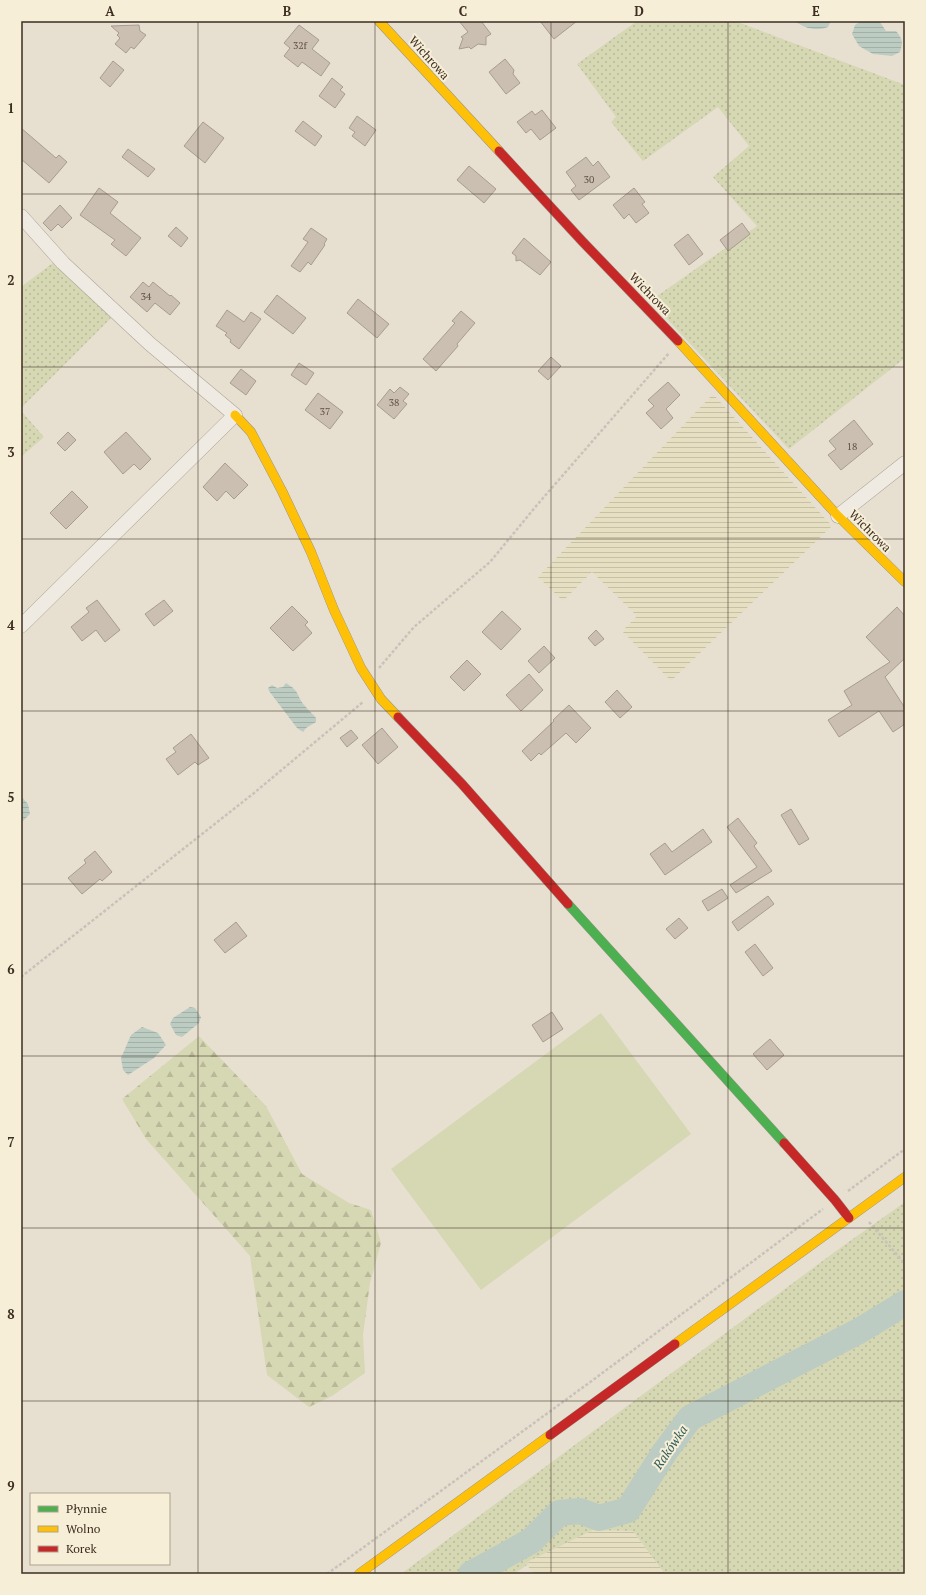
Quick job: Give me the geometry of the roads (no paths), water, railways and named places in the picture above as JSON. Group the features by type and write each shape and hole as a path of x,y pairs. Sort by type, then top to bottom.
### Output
{"street":[{"name":"Wichrowa","path":"379,21 582,241 679,342 838,516 905,582"},
{"path":"21,216 69,269 150,344 235,415 251,432 282,491 311,552 361,668 376,691 408,728 462,784 592,930 746,1099 836,1200 849,1218"},
{"path":"21,626 235,415"},
{"path":"838,516 905,463"},
{"path":"358,1574 905,1177"}],"waterway":[{"name":"Rakówka","path":"471,1574 531,1541 559,1513 580,1511 599,1518 628,1510 664,1453 690,1418 859,1331 905,1303"}]}
